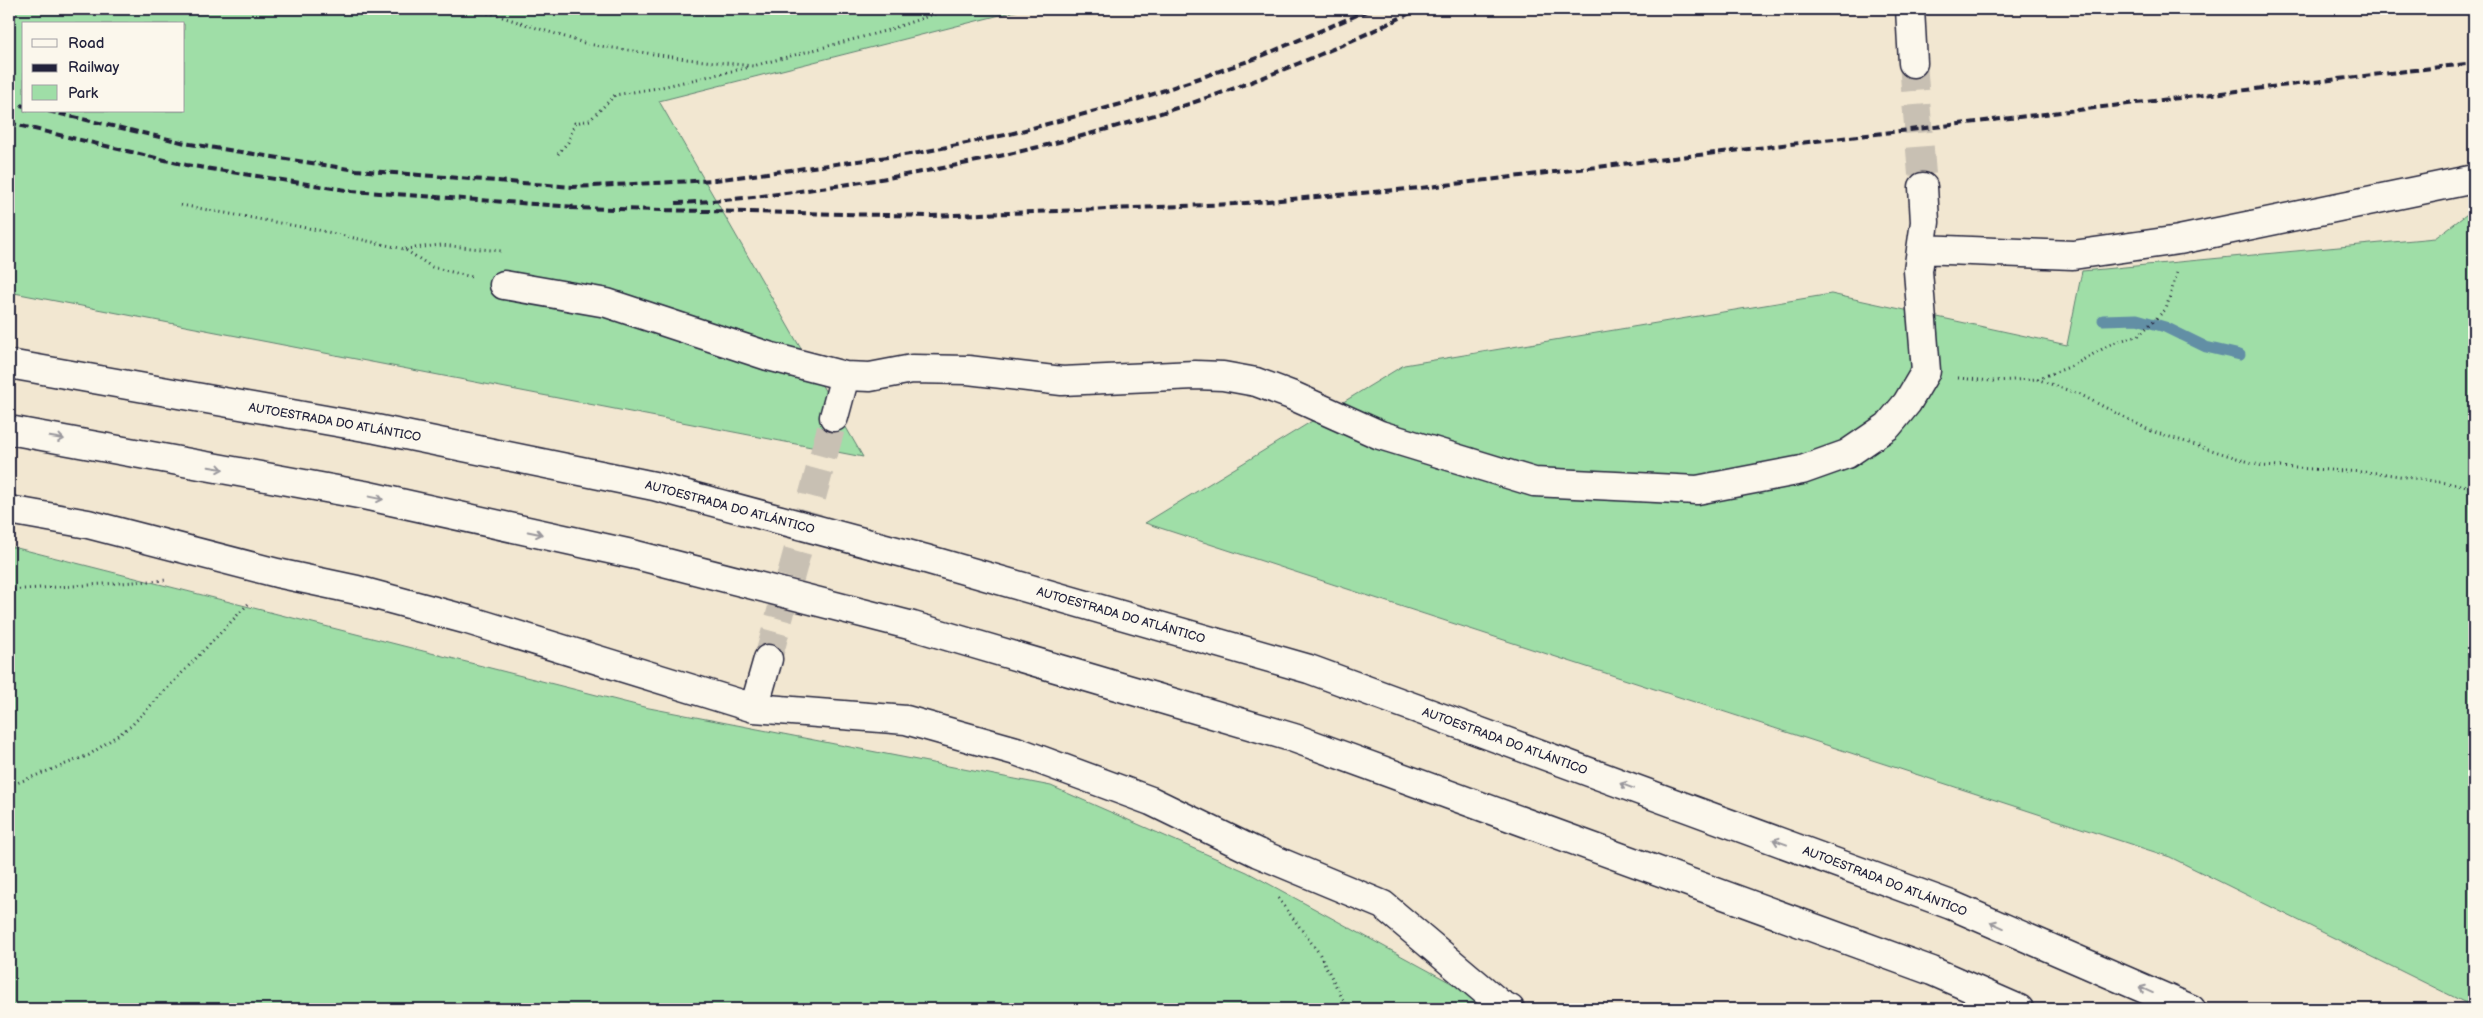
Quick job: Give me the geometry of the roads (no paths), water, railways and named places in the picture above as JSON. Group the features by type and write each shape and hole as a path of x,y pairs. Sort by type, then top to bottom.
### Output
{"main road":[{"path":"1910,9 1913,63"},
{"path":"1920,260 2073,255 2179,240 2474,179"},
{"path":"504,285 607,303 768,356 845,376 870,377 912,369 968,370 1062,381 1195,375 1223,376 1256,382 1273,388 1380,435 1534,482 1697,490 1802,470 1847,454 1888,426 1907,402 1926,371 1920,260 1925,222 1924,187"},
{"name":"AUTOESTRADA DO ATLÁNTICO","path":"9,364 376,429 654,486 926,559 1309,669 1951,904 2190,1009"},
{"path":"834,417 845,376"},
{"path":"9,430 364,495 636,555 914,626 1294,738 1932,971 2019,1009"},
{"path":"9,510 88,524 277,573 357,590 468,620 754,708 906,720 998,746 1151,801 1258,853 1383,904 1498,1003 1510,1009"},
{"path":"754,708 768,659"}],"waterway":[{"path":"2103,320 2137,319 2165,327 2206,347 2240,355"}],"tunnel":[{"path":"1913,63 1923,187"},
{"path":"768,659 834,417"}],"railway":[{"path":"52,112 190,144 356,170 573,187 715,180 918,153 1010,134 1136,100 1257,58 1371,9"},
{"path":"676,203 739,199 842,185 917,173 1064,141 1209,97 1280,71 1418,9"},
{"path":"570,208 931,216 1234,204 1420,188 2474,63"},
{"path":"9,102 22,105"},
{"path":"9,123 186,165 352,191 576,207"}]}
